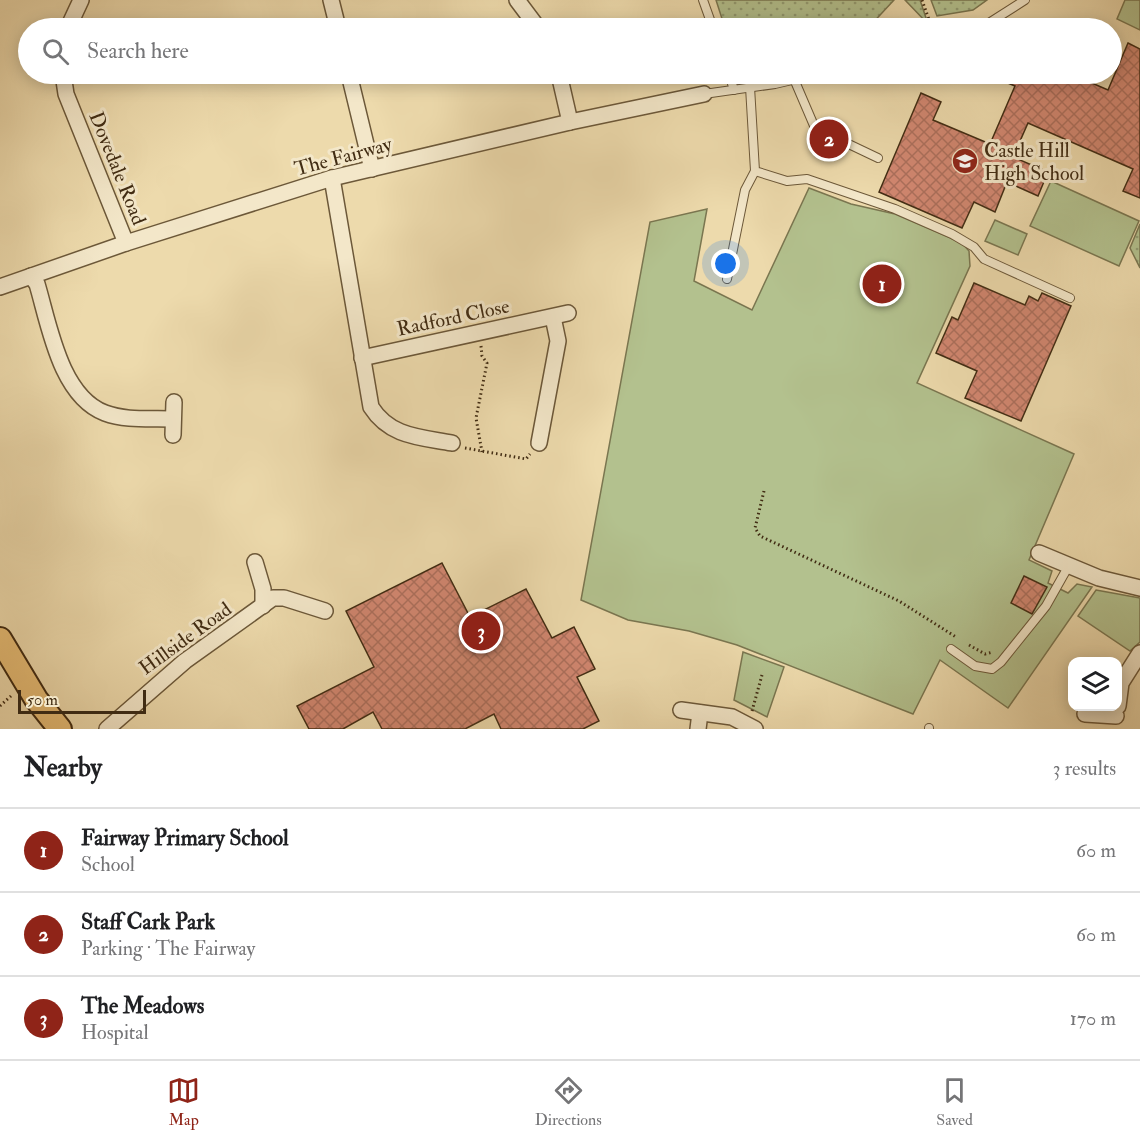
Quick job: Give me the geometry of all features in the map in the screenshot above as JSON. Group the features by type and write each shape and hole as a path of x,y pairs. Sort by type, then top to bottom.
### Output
{"main road":[{"path":"0,639 36,699 60,729"}],"street":[{"path":"73,18 81,0"},
{"path":"331,0 336,18"},
{"path":"518,0 531,18"},
{"name":"Dovedale Road","path":"64,84 66,94 126,243"},
{"path":"351,84 372,169"},
{"path":"561,84 570,122"},
{"name":"The Fairway","path":"0,287 126,243 332,178 570,122 704,94"},
{"path":"332,178 367,393 378,417 399,433 425,444 452,443"},
{"path":"31,276 37,284 65,374 81,396 98,410 122,418 173,427 174,402"},
{"name":"Radford Close","path":"362,358 560,315 548,424 539,443"},
{"path":"1039,553 1068,567 1140,588"},
{"name":"Hillside Road","path":"255,562 263,589 263,606"},
{"name":"Hillside Road","path":"107,729 184,661 273,598 284,598 325,611"},
{"path":"1085,714 1117,715 1122,683 1140,653"},
{"path":"681,710 732,717 750,726"},
{"path":"698,729 700,713"}],"lane":[{"path":"703,0 709,18"},
{"path":"997,18 1025,0"},
{"path":"732,84 734,90"},
{"path":"704,94 766,84"},
{"path":"796,84 815,129 879,158"},
{"path":"727,279 745,190 755,171 750,87"},
{"path":"755,171 787,181 807,179 895,209 952,234 974,247 984,259 1070,298"},
{"path":"951,649 975,666 992,669 1001,662 1046,606 1068,567"}],"path":[{"path":"922,0 928,18"},
{"path":"481,332 482,356 487,363 476,418 482,452"},
{"path":"452,443 482,452 526,459 539,443"},
{"path":"764,491 755,528 760,536 899,601 985,654 995,652 999,647"},
{"path":"750,726 762,675"}],"green space":[{"path":"716,0 894,0 877,18 722,18"},
{"path":"905,0 920,0 926,18 922,18"},
{"path":"931,0 987,0 973,10 937,16"},
{"path":"1125,0 1140,0 1140,30 1122,21 1122,18 1117,18"},
{"path":"1051,181 1139,221 1119,266 1030,226"},
{"path":"809,188 851,204 895,214 962,243 969,251 970,266 917,383 1074,454 1029,560 1052,571 1048,583 1068,593 1077,584 1092,587 1008,708 940,660 913,714 737,645 689,631 628,620 581,600 650,222 707,209 694,281 752,310"},
{"path":"995,220 1027,234 1018,255 985,241"},
{"path":"1140,224 1140,268 1130,248"},
{"path":"1096,590 1140,598 1140,642 1130,651 1078,616"},
{"path":"743,652 784,667 767,717 734,700"}],"building":[{"path":"1128,43 1140,49 1140,198 1123,191 1133,169 1028,123 1013,157 1048,172 1038,196 1007,182 995,212 974,202 962,228 879,192 921,93 941,102 933,120 990,144 1015,86 1010,84 1094,84 1108,90 1111,84 1122,84 1122,57"},
{"path":"974,283 1025,305 1029,296 1038,301 1042,293 1071,306 1021,421 965,398 977,371 936,353 952,317 958,320"},
{"path":"442,563 470,617 526,589 552,638 574,627 595,669 577,677 599,721 583,729 501,729 494,714 465,729 382,729 373,712 343,729 309,729 297,706 374,667 346,611"},
{"path":"1024,576 1047,587 1032,614 1011,603"}],"place":[{"name":"Staff Cark Park","path":"829,139"},
{"name":"Castle Hill High School","path":"965,161"},
{"name":"Fairway Primary School","path":"882,284"},
{"name":"The Meadows","path":"481,631"}]}
